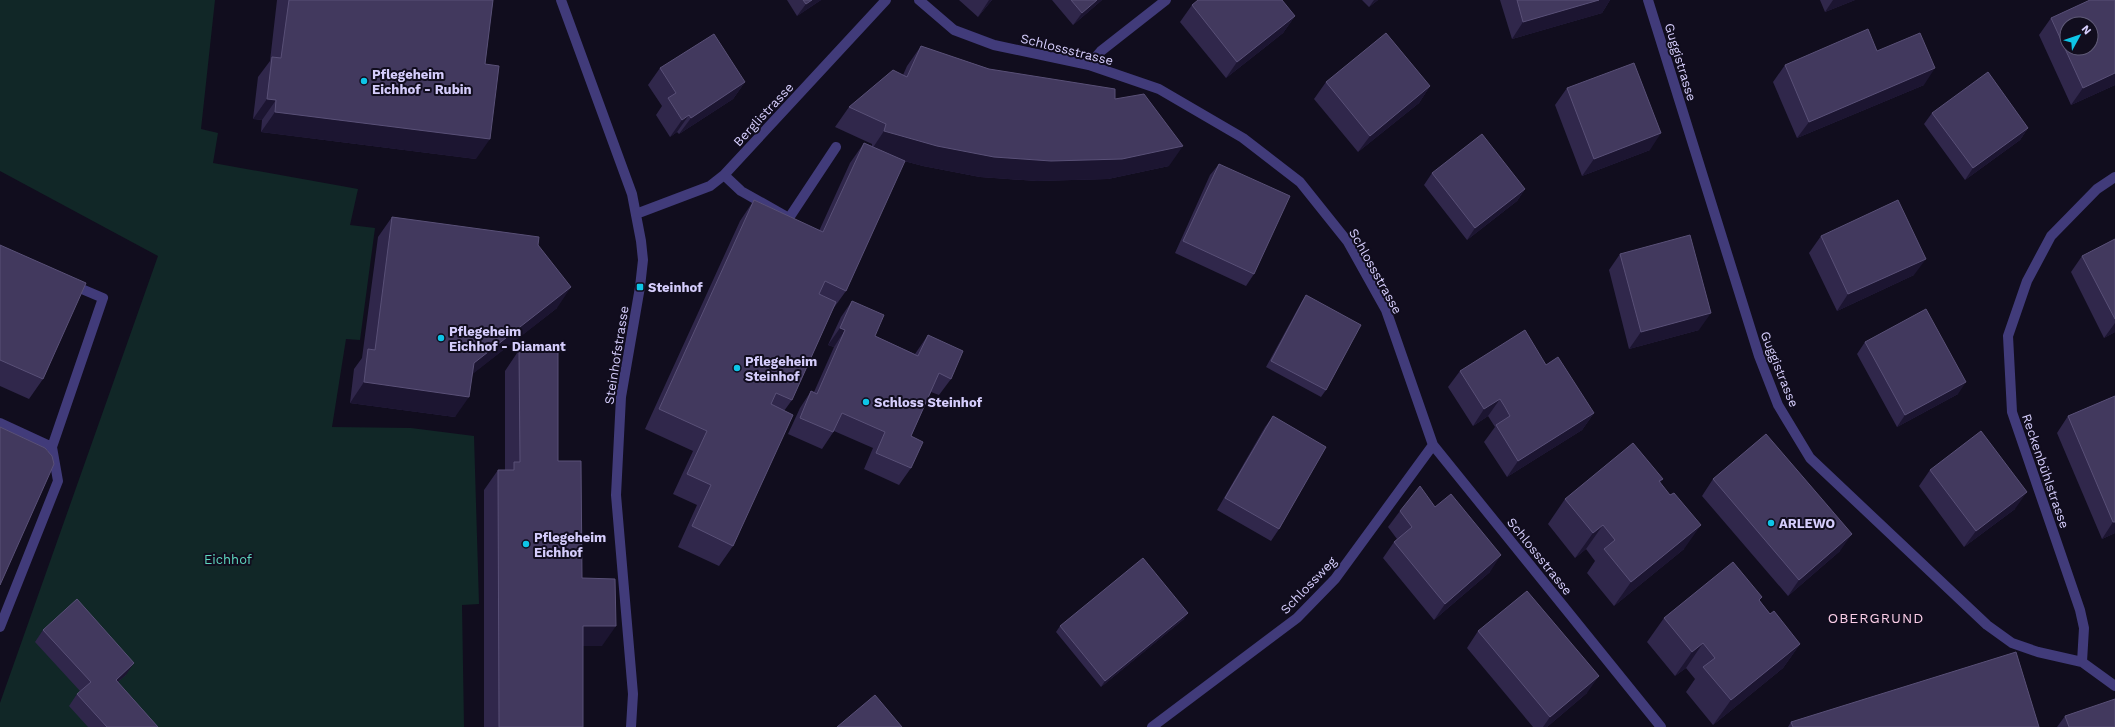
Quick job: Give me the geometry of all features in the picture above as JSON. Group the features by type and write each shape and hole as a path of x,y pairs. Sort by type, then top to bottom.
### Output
{"street":[{"name":"Steinhofstrasse","path":"561,0 632,194 643,260 640,287 621,397 616,494 633,694 631,727"},
{"name":"Berglistrasse","path":"636,214 710,186 724,175 886,0"},
{"name":"Schlossstrasse","path":"919,0 954,30 987,42 1089,64 1159,89 1243,138 1300,182 1348,242 1386,310 1433,446 1661,727"},
{"path":"1089,64 1101,51 1166,0"},
{"name":"Guggistrasse","path":"1648,0 1759,356 1778,405 1810,458 1987,625 2012,643 2038,652 2082,662"},
{"path":"724,175 742,191 789,218 836,147"},
{"name":"Reckenbühlstrasse","path":"2082,662 2084,628 2080,610 2012,412 2008,336 2027,281 2051,236 2097,189 2115,177"},
{"path":"0,627 58,481 52,447 103,298 59,280"},
{"path":"0,423 52,447"},
{"name":"Schlossweg","path":"1152,727 1297,618 1335,579 1433,446"},
{"path":"2082,662 2115,686"}],"green space":[{"name":"Eichhof","path":"0,0 215,0 201,129 218,133 213,163 358,189 350,225 375,228 360,340 346,339 332,427 411,428 474,436 479,604 462,605 464,727 0,727 0,703 158,256 0,171"}],"building":[{"name":"Pflegeheim Eichhof - Rubin","path":"289,0 493,0 485,64 499,66 490,139 275,112 276,100 267,99 272,57 281,58"},
{"path":"803,0 812,0 806,4"},
{"path":"1071,0 1097,0 1082,13"},
{"path":"1198,0 1282,0 1295,16 1237,62 1192,5"},
{"path":"1517,0 1599,0 1523,22"},
{"path":"2090,0 2115,0 2115,73 2083,88 2068,56 2099,56 2099,16 2059,16 2059,36 2051,18"},
{"path":"1868,29 1877,51 1920,33 1935,68 1809,122 1785,65"},
{"path":"1386,33 1430,86 1370,136 1326,82"},
{"path":"714,34 745,82 691,118 689,115 682,120 668,98 676,93 660,68"},
{"path":"921,46 989,69 1115,89 1115,99 1144,94 1183,146 1122,159 1051,161 994,157 937,146 884,131 886,124 849,107 893,70 907,77"},
{"path":"1634,63 1661,133 1594,159 1567,88"},
{"path":"1988,72 2028,128 1973,168 1932,113"},
{"path":"1482,134 1525,189 1475,228 1432,173"},
{"name":"Pflegeheim Steinhof","path":"864,143 905,161 846,291 825,281 819,294 836,302 792,400 776,393 771,404 793,415 733,546 692,526 711,485 687,474 707,431 659,409 754,200 823,232"},
{"path":"1219,164 1290,196 1254,274 1183,241"},
{"path":"1898,200 1926,259 1848,294 1821,236"},
{"name":"Pflegeheim Eichhof - Diamant","path":"392,217 539,237 538,245 571,287 474,363 469,397 364,382 368,349 375,350"},
{"path":"1690,235 1711,313 1641,332 1620,254"},
{"path":"2115,239 2115,319 2082,256"},
{"path":"0,245 86,283 43,379 0,360"},
{"path":"1306,295 1361,325 1326,390 1271,361"},
{"name":"Schloss Steinhof","path":"852,301 884,315 875,336 918,356 928,335 963,351 951,379 939,373 911,436 923,442 911,468 876,453 885,432 842,413 833,432 800,418 811,391 817,394 845,330 840,328"},
{"path":"1926,309 1966,382 1905,415 1865,342"},
{"path":"1525,330 1546,365 1558,357 1594,413 1518,461 1496,425 1510,416 1500,399 1484,409 1460,371"},
{"name":"Pflegeheim Eichhof","path":"519,350 558,351 558,461 581,461 582,578 615,579 616,626 583,626 583,727 499,727 498,470 514,470 514,462 520,462"},
{"path":"2115,396 2115,522 2113,522 2068,416"},
{"path":"1273,416 1326,447 1279,529 1225,498"},
{"path":"0,427 45,448 52,456 54,464 0,585"},
{"path":"1981,431 2027,492 1976,531 1930,470"},
{"name":"ARLEWO","path":"1766,434 1852,534 1799,580 1713,479"},
{"path":"1633,443 1663,479 1659,481 1670,495 1674,493 1701,525 1631,582 1604,549 1615,540 1603,525 1593,533 1565,499"},
{"path":"1420,486 1435,507 1451,494 1501,555 1445,604 1394,542 1412,527 1400,511"},
{"path":"1143,558 1188,613 1105,681 1060,626"},
{"path":"1733,562 1762,597 1759,600 1770,614 1774,611 1800,644 1731,700 1703,667 1715,658 1703,643 1692,652 1664,618"},
{"path":"1527,591 1599,676 1550,717 1478,631"},
{"path":"77,599 134,663 116,680 158,727 107,727 77,694 91,682 43,630"},
{"path":"2016,652 2039,727 1793,727 1791,722"},
{"path":"875,695 902,727 837,727"},
{"path":"2115,699 2115,727 2069,727 2065,716"}],"place":[{"name":"Pflegeheim Eichhof - Rubin","path":"364,81"},
{"name":"Steinhof","path":"640,287"},
{"name":"Pflegeheim Eichhof - Diamant","path":"441,338"},
{"name":"Pflegeheim Steinhof","path":"737,368"},
{"name":"Schloss Steinhof","path":"866,402"},
{"name":"ARLEWO","path":"1771,523"},
{"name":"Pflegeheim Eichhof","path":"526,544"}],"district":[{"name":"OBERGRUND","path":"1876,618"}]}
